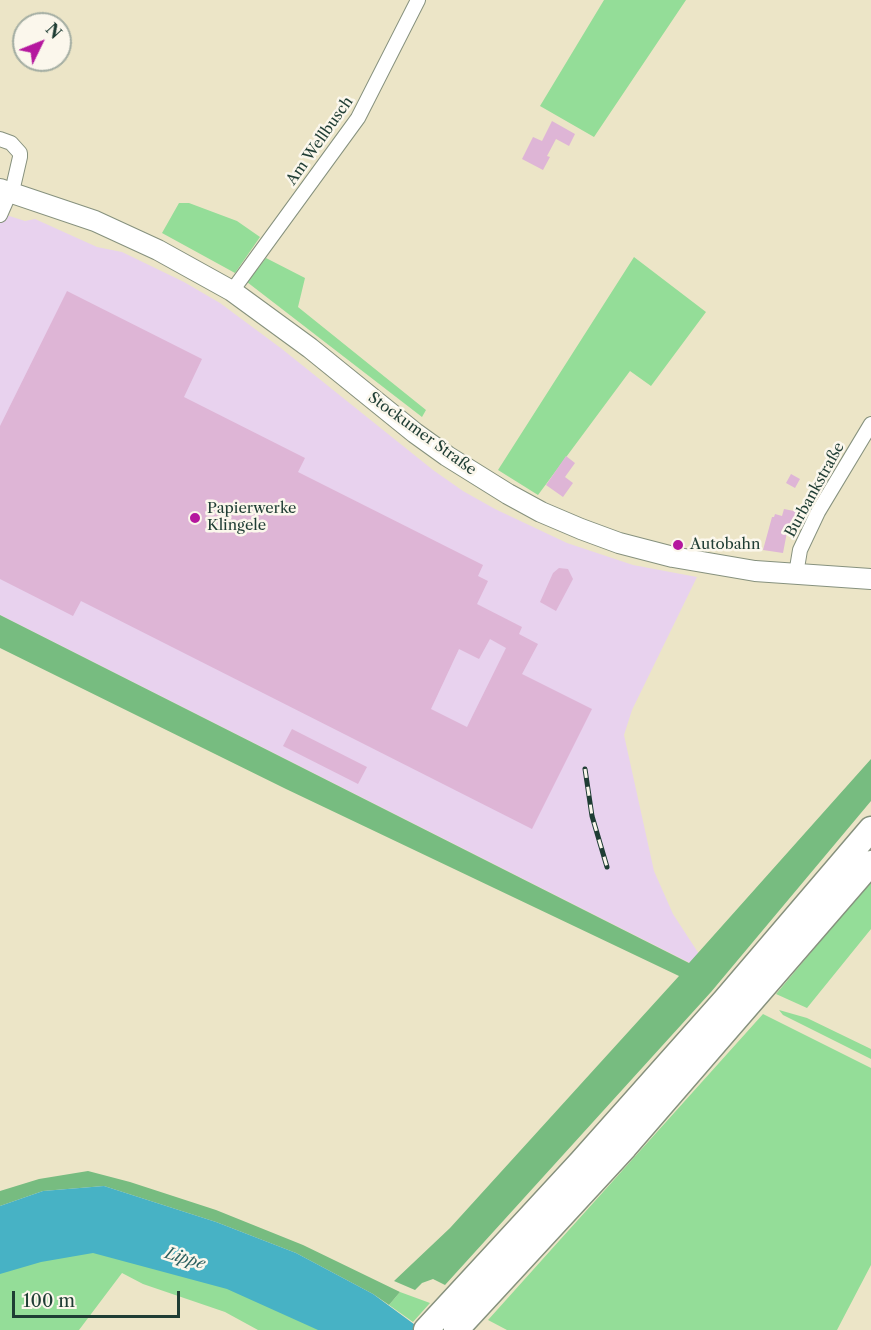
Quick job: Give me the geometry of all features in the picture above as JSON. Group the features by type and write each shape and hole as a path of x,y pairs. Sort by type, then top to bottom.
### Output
{"highway":[{"path":"426,1330 488,1279 735,1005 871,829"},
{"path":"756,980 871,863"},
{"path":"456,1330 488,1279"}],"main road":[{"name":"Stockumer Straße","path":"5,190 95,221 167,255 232,291 310,348 447,456 541,512 581,529 644,550 707,564 796,574 871,579"}],"street":[{"name":"Am Wellbusch","path":"232,291 358,118 418,0"},
{"path":"0,139 11,143 20,153 18,170 5,190 0,215"},
{"name":"Burbankstraße","path":"796,574 800,550 809,529 871,424"}],"shaded area":[{"path":"0,213 25,221 35,219 97,247 122,252 184,282 220,303 282,349 433,470 463,491 495,509 567,543 633,565 697,577 632,710 624,735 654,871 673,914 699,954 690,963 0,615"}],"green space":[{"path":"604,0 686,0 594,137 540,106"},
{"path":"179,203 189,203 237,221 260,237 235,273 162,233"},
{"path":"634,257 706,312 651,386 630,371 538,495 498,470"},
{"path":"266,258 305,278 298,307 426,410 422,417 247,282"},
{"path":"0,615 689,963 871,759 871,801 711,992 445,1285 433,1279 422,1283 415,1290 394,1281 450,1228 679,976 286,789 0,648"},
{"path":"871,881 871,929 807,1008 776,994"},
{"path":"779,1010 807,1018 871,1049 871,1059 783,1015"},
{"path":"763,1014 871,1068 871,1265 837,1330 507,1330 488,1320"},
{"path":"88,1171 216,1210 303,1245 400,1292 389,1305 296,1253 216,1222 104,1186 43,1191 0,1206 0,1191 39,1179"},
{"path":"33,1225 369,1330 258,1330 225,1312 143,1284 122,1273 79,1330 0,1330 0,1235"},
{"path":"400,1292 430,1303 413,1322 389,1305"}],"water":[{"name":"Lippe","path":"104,1186 216,1222 296,1253 373,1294 422,1330 318,1330 227,1289 93,1253 41,1262 0,1274 0,1206 43,1191"}],"building":[{"path":"552,121 575,134 569,146 556,139 543,170 522,159 533,137 542,141"},
{"name":"Papierwerke Klingele","path":"67,291 202,359 184,397 305,458 298,472 483,565 478,576 488,581 477,604 522,627 519,634 538,644 522,674 592,709 532,829 81,601 73,616 0,579 0,426","holes":["490,639 506,648 467,727 431,709 459,649 479,659"]},
{"path":"566,456 575,463 565,477 573,483 563,497 546,485"},
{"path":"791,474 800,479 795,488 786,483"},
{"path":"784,509 799,512 794,533 787,532 783,553 763,550 772,517 775,514 782,516"},
{"path":"559,568 568,569 573,579 556,611 540,602 553,573"},
{"path":"292,729 367,767 358,784 283,746"}],"railway":[{"path":"585,769 592,816 607,867"}],"place":[{"name":"Papierwerke Klingele","path":"195,518"},
{"name":"Autobahn","path":"678,545"}]}
